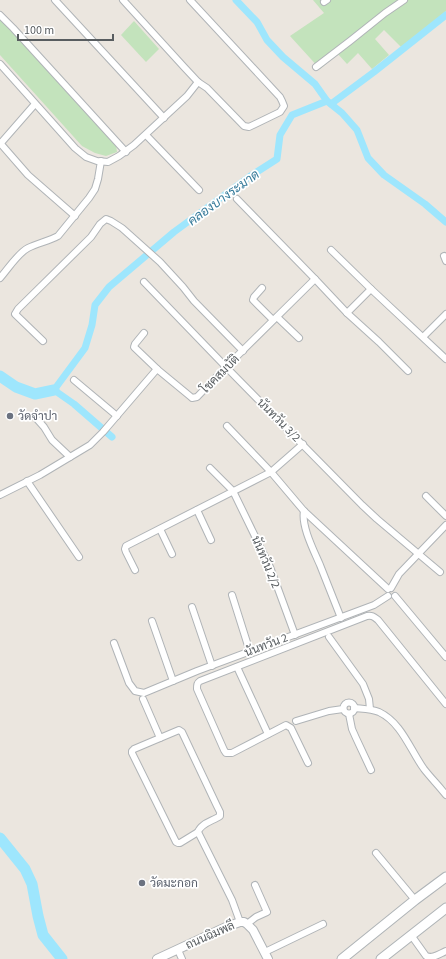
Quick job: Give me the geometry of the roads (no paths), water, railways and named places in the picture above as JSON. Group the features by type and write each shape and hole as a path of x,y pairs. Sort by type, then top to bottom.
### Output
{"main road":[{"path":"342,959 446,877"},
{"path":"381,959 446,908"}],"street":[{"path":"55,0 164,118"},
{"path":"123,0 198,82 207,88 244,126 249,127 280,112 283,107 280,97 190,0"},
{"path":"316,67 404,0"},
{"path":"0,15 126,152"},
{"path":"0,64 75,148 86,157 97,161 108,162 126,152 187,96 198,82"},
{"path":"35,104 0,143 28,175 75,216"},
{"path":"146,134 199,190"},
{"path":"0,278 19,255 27,248 51,240 58,236 95,189 101,161"},
{"path":"237,199 347,313 408,371"},
{"path":"43,341 15,314 18,309 91,237 100,224 106,219 122,228 160,262 194,301 243,350"},
{"path":"331,250 446,359"},
{"name":"โชคสมบัติ","path":"157,369 192,398 197,397 315,279"},
{"name":"นันทวัน 3/2","path":"144,282 377,519 440,572"},
{"path":"262,288 253,300 299,338"},
{"path":"347,313 371,289"},
{"path":"423,337 446,314"},
{"path":"0,496 90,445 103,432 157,369 134,347 134,344 144,333"},
{"path":"74,380 117,416"},
{"path":"36,418 52,440 70,457"},
{"path":"228,426 271,472 304,511 389,591 391,597 394,596 446,657"},
{"path":"135,570 125,550 126,546 271,472 302,444"},
{"name":"นันทวัน 2/2","path":"210,468 233,492 250,525 270,567 294,635"},
{"path":"27,481 79,556"},
{"path":"426,496 446,516"},
{"path":"197,510 211,540"},
{"path":"304,511 304,524 341,618"},
{"path":"389,591 400,574 446,525"},
{"path":"160,529 172,554"},
{"name":"นันทวัน 2","path":"143,696 173,681 374,605 389,591"},
{"path":"232,595 250,652"},
{"path":"192,607 212,666"},
{"path":"308,763 291,728 286,725 232,753 226,753 197,689 198,683 371,615 378,620 446,704"},
{"path":"152,621 173,681"},
{"path":"329,638 363,684 369,699 370,709"},
{"path":"114,643 129,683 135,691 143,696 160,738"},
{"path":"237,667 268,734"},
{"path":"343,709 344,704 348,702 353,703 354,711 349,714"},
{"path":"354,708 370,709 379,712 397,726 424,768 446,794"},
{"path":"343,709 349,714 352,729 371,770"},
{"path":"296,721 329,711 343,709"},
{"path":"180,730 220,812 220,816 202,826 198,832 180,843 176,842 132,753 134,749 180,730"},
{"path":"198,832 243,923 267,912 255,885"},
{"path":"376,853 415,900"},
{"name":"ถนนฉิมพลี","path":"157,959 226,927 243,923 253,930 266,956"},
{"path":"266,956 323,924"},
{"path":"411,936 426,956 433,957 446,951"},
{"path":"178,950 182,959"}],"waterway":[{"name":"คลองบางระมาด","path":"236,0 257,22 267,40 283,57 315,84 327,101 342,113 357,130 368,158 384,175 425,204 446,222"},
{"path":"331,104 446,15"},
{"name":"คลองบางระมาด","path":"112,437 74,404 54,390 85,348 92,325 95,305 109,287 174,232 249,177 277,159 280,135 292,115 327,101"},
{"name":"คลองบางระมาด","path":"0,376 16,387 35,394 54,390"},
{"path":"0,838 25,869 32,884 43,935 62,959"}],"place":[{"name":"วัดจำปา","path":"10,416"},
{"name":"วัดมะกอก","path":"142,883"}]}
